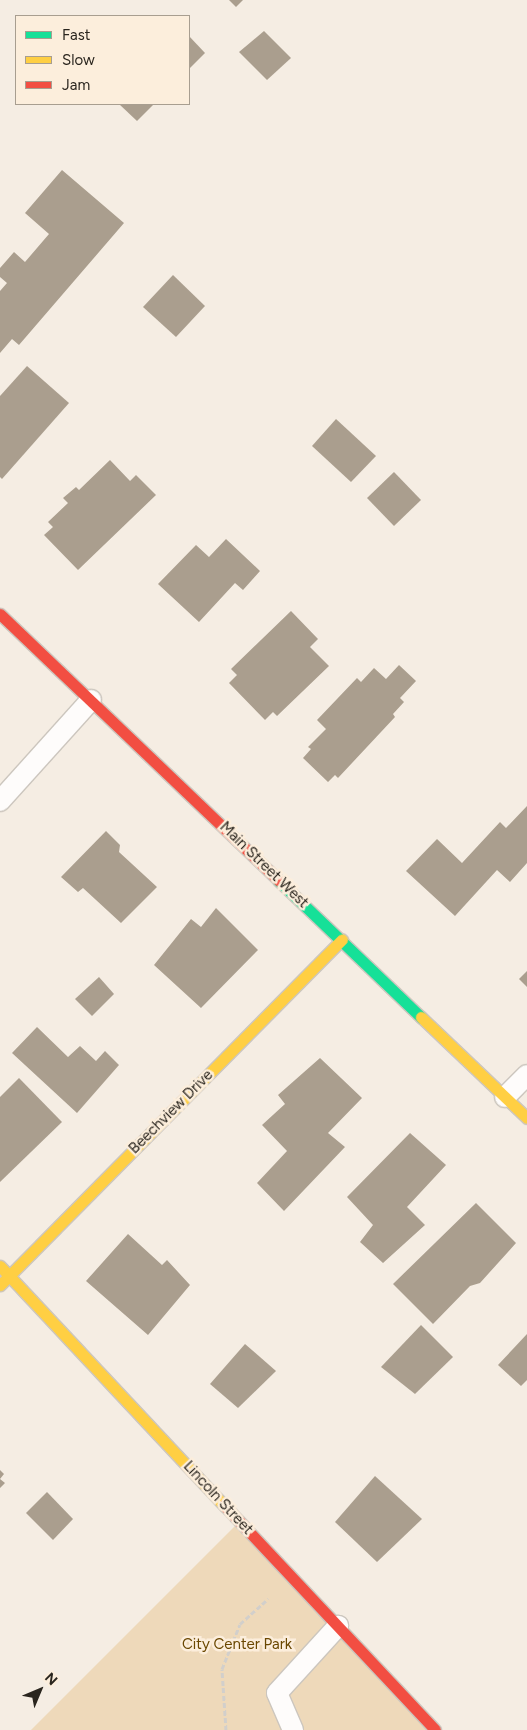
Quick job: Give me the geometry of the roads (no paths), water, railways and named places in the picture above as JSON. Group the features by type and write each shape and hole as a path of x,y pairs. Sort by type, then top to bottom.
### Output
{"street":[{"name":"Main Street West","path":"0,614 527,1118"},
{"name":"Beechview Drive","path":"0,1285 342,939"},
{"name":"Lincoln Street","path":"0,1266 436,1730"}],"lane":[{"path":"0,801 90,700"},
{"path":"505,1097 527,1075"},
{"path":"294,1730 277,1692 338,1626"}],"park label":[{"name":"City Center Park","path":"237,1645"}]}
